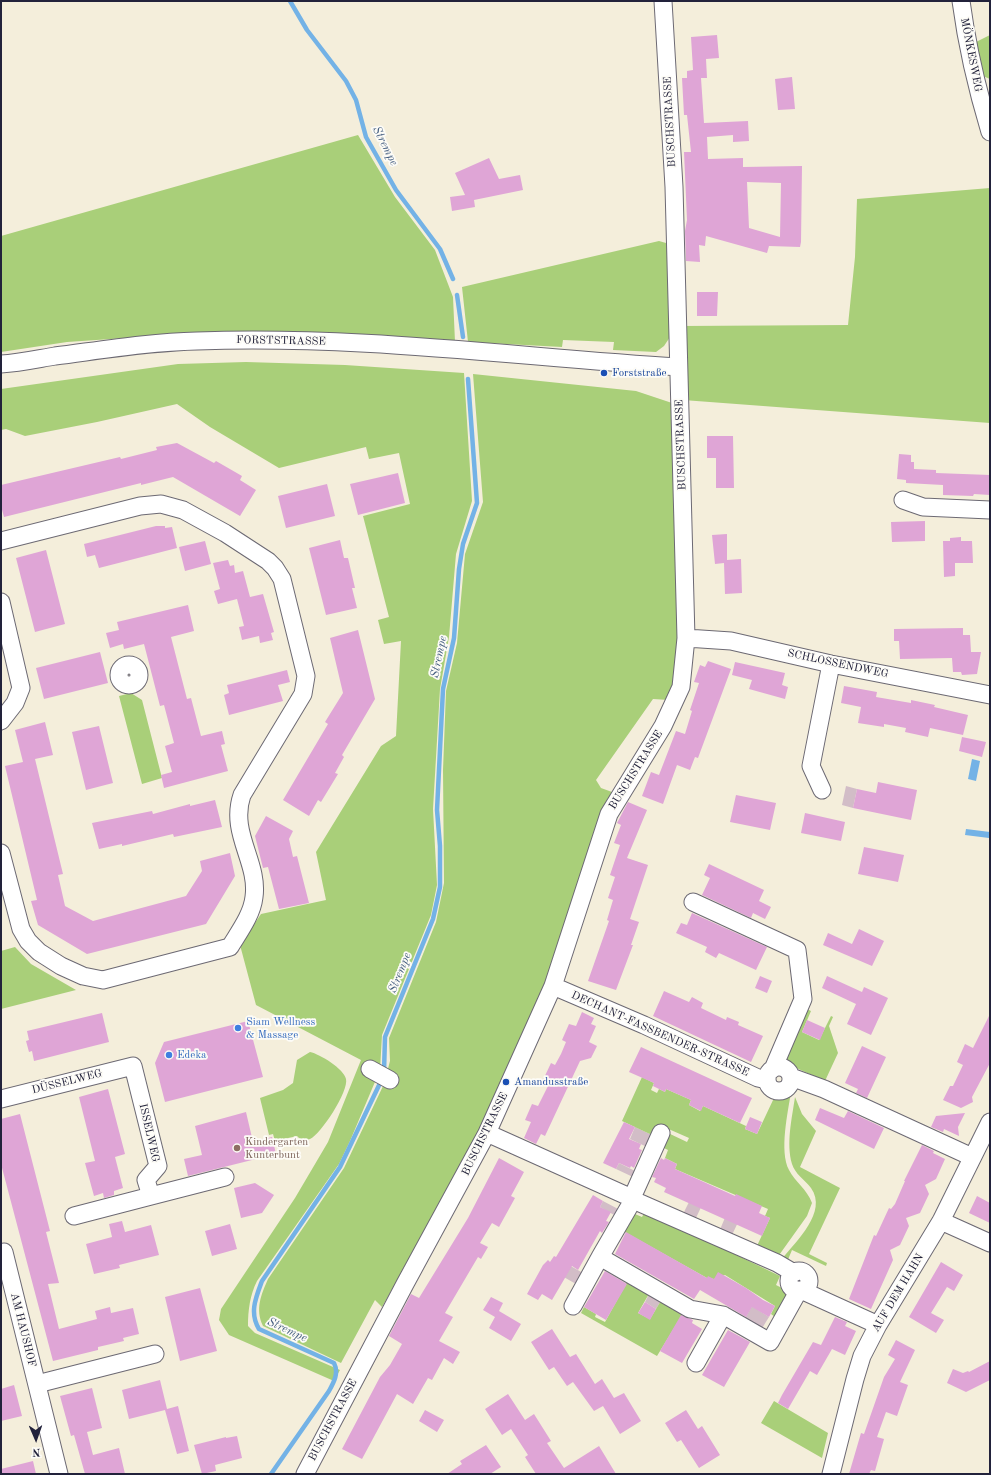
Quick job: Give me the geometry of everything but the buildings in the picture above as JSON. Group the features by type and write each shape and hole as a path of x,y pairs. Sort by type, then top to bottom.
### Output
{"street":[{"name":"BUSCHSTRASSE","path":"308,1473 401,1291 487,1133 553,986 609,814 663,726 681,687 686,638 674,187 664,1"},
{"name":"MÖNKESWEG","path":"961,1 965,34 977,91 990,132"},
{"name":"FORSTSTRASSE","path":"2,364 124,347 196,341 262,340 430,348 678,367"},
{"path":"903,500 923,507 990,510"},
{"path":"1,541 140,506 161,504 183,510 225,534 275,568 282,579 306,676 302,694 238,804 237,818 253,880 254,896 252,910 230,947 103,980 83,976 61,966 40,952 28,941 21,929 2,859"},
{"path":"1,602 21,688 16,703 1,721"},
{"name":"SCHLOSSENDWEG","path":"686,638 731,641 832,664 990,695"},
{"path":"822,790 811,766 832,664"},
{"path":"694,902 797,950 803,999 770,1074"},
{"name":"DECHANT-FASSBENDER-STRASSE","path":"553,986 758,1078 770,1074 772,1089 782,1091 790,1085 791,1077 824,1089 972,1157"},
{"name":"DÜSSELWEG","path":"1,1099 133,1066"},
{"name":"ISSELWEG","path":"133,1066 158,1166 146,1180 150,1196"},
{"path":"370,1068 390,1080"},
{"name":"AUF DEM HAHN","path":"831,1474 858,1367 878,1325 941,1221 990,1122"},
{"path":"487,1133 777,1263 794,1273 790,1278 790,1285 878,1325"},
{"path":"573,1306 632,1199 661,1133"},
{"path":"74,1216 225,1178"},
{"path":"941,1221 990,1243"},
{"name":"AM HAUSHOF","path":"4,1252 59,1474"},
{"path":"600,1257 690,1309 723,1315 770,1342 800,1290"},
{"path":"696,1363 723,1315"},
{"path":"37,1384 154,1354"}],"shaded area":[{"path":"846,786 857,789 853,808 842,805"},
{"path":"635,1127 652,1135 647,1147 630,1139"},
{"path":"619,1163 635,1171 633,1177 616,1169"},
{"path":"694,1192 703,1203 695,1220 683,1214"},
{"path":"603,1201 620,1210 616,1216 600,1207"},
{"path":"729,1208 742,1214 731,1237 719,1232"},
{"path":"567,1264 583,1273 576,1284 555,1272"},
{"path":"650,1292 662,1299 656,1309 645,1302"},
{"path":"752,1306 769,1317 761,1330 744,1320"}],"green space":[{"path":"990,35 990,79 978,74 974,43"},
{"path":"358,135 395,197 435,250 453,297 455,342 199,333 67,342 1,352 1,236"},
{"path":"990,188 990,423 683,400 681,326 848,325 855,257 857,199"},
{"path":"659,241 666,243 668,249 670,337 664,346 656,352 613,350 614,342 563,340 562,347 468,342 462,287"},
{"path":"246,362 345,365 464,373 472,501 456,554 449,637 440,689 433,809 437,885 431,915 382,1035 380,1070 350,1141 339,1164 257,1281 251,1297 249,1308 248,1326 255,1333 340,1370 334,1381 229,1335 219,1320 221,1309 295,1198 328,1142 361,1060 256,1005 240,945 261,914 326,900 316,852 381,746 396,736 401,641 384,644 378,620 389,617 363,516 410,504 399,453 369,459 366,447 279,468 210,427 177,404 25,436 6,429 1,430 1,389 178,364"},
{"path":"473,374 636,391 672,403 679,656 669,700 653,699 596,780 601,788 612,792 600,822 530,1026 465,1159 382,1307 375,1300 341,1363 263,1326 259,1314 259,1308 263,1291 268,1279 344,1168 384,1084 390,1061 389,1038 436,922 444,883 443,770 446,691 457,643 465,554 483,502"},
{"path":"131,693 142,700 162,778 142,784 119,696"},
{"path":"15,947 31,964 76,990 1,1009 1,951"},
{"path":"805,1008 811,1011 802,1032 819,1040 831,1016 833,1017 829,1026 838,1053 825,1081 783,1062"},
{"path":"310,1052 325,1059 341,1071 346,1079 346,1085 343,1093 327,1121 310,1139 301,1140 297,1136 275,1141 273,1134 269,1135 260,1098 283,1090 293,1083 297,1060"},
{"path":"642,1077 654,1083 651,1090 657,1093 659,1089 665,1092 666,1089 691,1100 689,1105 700,1111 703,1106 746,1126 745,1129 757,1134 774,1098 791,1092 784,1142 786,1162 789,1170 810,1198 812,1203 807,1216 777,1258 756,1248 770,1218 765,1216 768,1209 675,1169 677,1164 665,1158 668,1150 662,1147 668,1133 687,1142 689,1138 664,1127 652,1135 622,1121"},
{"path":"795,1097 802,1114 816,1131 800,1167 840,1188 809,1254 827,1263 826,1266 792,1250 787,1262 782,1259 808,1226 816,1207 815,1197 811,1188 793,1168 790,1156 790,1130"},
{"path":"645,1211 780,1276 776,1285 788,1291 775,1317 771,1314 775,1306 725,1275 714,1279 707,1278 621,1230 630,1216 635,1214 642,1217"},
{"path":"628,1280 650,1292 638,1313 650,1319 662,1299 684,1312 657,1356 581,1313 584,1307 596,1314 595,1317 605,1322"},
{"path":"774,1401 828,1433 822,1458 761,1423"}],"water":[{"path":"972,759 980,761 976,781 968,779"},
{"path":"966,829 990,832 989,838 965,835"}],"waterway":[{"name":"Strempe","path":"290,1 307,30 346,81 356,100 366,137 396,190 440,249 453,279"},
{"name":"Strempe","path":"457,295 463,337"},
{"name":"Strempe","path":"384,1072 385,1037 433,919 440,887 440,846 437,810 443,689 454,638 459,569 463,544 477,503 468,379"},
{"name":"Strempe","path":"271,1474 329,1391 334,1381 336,1370 334,1363 259,1329 254,1317 254,1305 262,1281 340,1167 382,1079"}],"place":[{"name":"Forststraße","path":"604,373"},
{"name":"Siam Wellness & Massage","path":"238,1028"},
{"name":"Edeka","path":"169,1055"},
{"name":"Amandusstraße","path":"506,1082"},
{"name":"Kindergarten Kunterbunt","path":"237,1148"}]}
